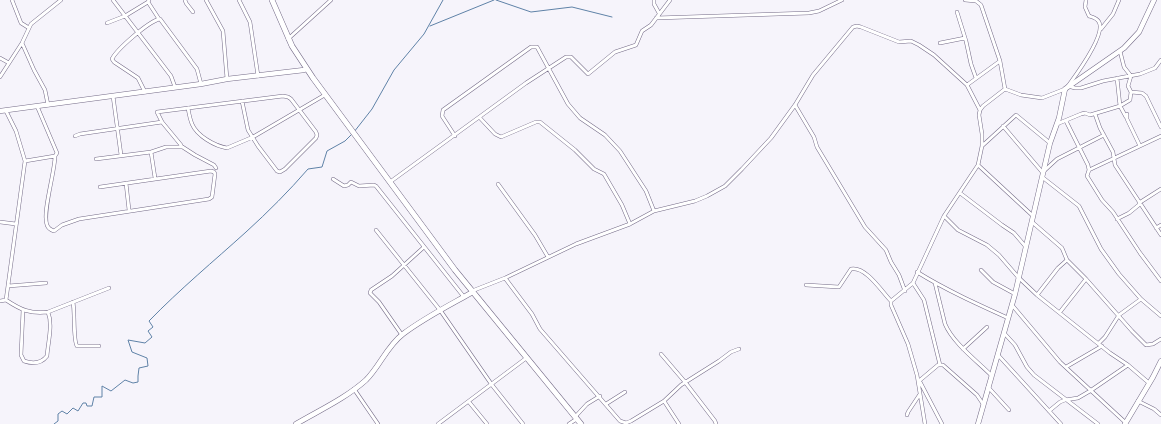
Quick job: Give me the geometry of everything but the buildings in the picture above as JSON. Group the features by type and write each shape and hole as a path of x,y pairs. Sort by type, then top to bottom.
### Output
{"main road":[{"path":"270,0 288,39 309,73 455,270 534,369"},
{"path":"270,0 286,39 304,70 444,259 577,421"}],"street":[{"path":"12,0 21,23 29,28"},
{"path":"0,77 35,20 61,0"},
{"path":"113,0 171,76 175,87"},
{"path":"186,0 186,3 193,12"},
{"path":"206,0 223,31 227,79"},
{"path":"239,0 250,22 258,76"},
{"path":"288,39 331,0"},
{"path":"654,0 654,4 660,13"},
{"path":"390,182 568,56 574,59 588,74 615,52 636,45 642,31 651,25 670,0"},
{"path":"656,18 809,13 819,11 842,0"},
{"path":"965,0 976,1 981,5 1000,61 1005,89"},
{"path":"1086,0 1085,7 1088,16 1098,20 1101,29"},
{"path":"978,424 1012,305 1050,143 1067,88 1093,49 1101,29 1113,14 1119,0"},
{"path":"1005,89 1021,95 1042,98 1067,88 1120,51 1139,32 1154,0"},
{"path":"107,23 124,16 149,1 159,19 169,30 197,69 201,84"},
{"path":"957,12 976,78"},
{"path":"144,92 138,78 114,62 112,59 116,52 138,33 159,19"},
{"path":"296,424 354,389 371,374 393,344 402,335 440,310 464,298 472,292 596,235 630,224 654,211 695,201 725,186 771,138 795,105 813,75 853,27 857,26 899,42 906,43 911,41 919,45 939,59 967,85 980,110"},
{"path":"940,43 965,38"},
{"path":"22,43 45,90 48,105"},
{"path":"455,136 442,116 443,110 531,47 536,47 540,50 548,69 565,99 580,118 605,135 620,151 646,191 654,211"},
{"path":"1120,51 1124,67 1131,76"},
{"path":"0,58 9,63"},
{"path":"967,85 1000,61"},
{"path":"1067,88 1081,88 1103,80 1140,74 1160,64"},
{"path":"0,111 201,84 227,79 304,70"},
{"path":"1057,124 1081,114 1095,114 1120,106 1130,100 1131,92 1128,86 1131,76"},
{"path":"1117,78 1120,106 1127,115 1140,146"},
{"path":"892,301 913,283 944,216 978,165 982,146 979,115 980,110 1005,89"},
{"path":"1131,92 1142,93 1146,96 1161,127"},
{"path":"113,96 121,155"},
{"path":"216,168 214,165 181,146 162,122 157,112 242,101 286,96 291,99 317,135 303,152 282,171 277,171 247,126 242,101"},
{"path":"188,108 192,124 195,129 220,146 229,148 253,137 323,96"},
{"path":"795,105 814,137 817,147 865,227 886,250 905,290"},
{"path":"37,106 57,152 55,156 46,214 47,225 54,231 62,225 79,219 129,210 209,199 212,197 215,174 214,172 211,172 154,178 100,187"},
{"path":"6,111 16,131 25,161 21,200 16,224 14,249 6,300"},
{"path":"1095,114 1113,152 1115,165 1139,204 1161,235"},
{"path":"982,146 1014,115 1018,115 1050,143"},
{"path":"480,118 495,134 501,137 536,122 540,122 575,150 594,169 604,174 622,205 630,224"},
{"path":"1066,121 1088,165 1089,170 1087,176 1102,200 1113,212 1148,265 1161,281"},
{"path":"75,136 162,122"},
{"path":"1003,126 1043,174 1079,206 1101,249 1119,274 1141,299 1161,316"},
{"path":"1043,174 1057,159 1104,135"},
{"path":"1089,170 1161,136"},
{"path":"96,159 151,152 166,147 180,148 181,146"},
{"path":"151,152 154,178"},
{"path":"25,161 55,156"},
{"path":"978,165 1033,216"},
{"path":"333,180 344,186 351,182 359,186 376,186 464,298"},
{"path":"126,183 129,210"},
{"path":"498,184 535,235 548,257"},
{"path":"1117,219 1129,213 1161,189"},
{"path":"960,193 1002,226 1014,233 1026,247"},
{"path":"944,216 958,230 987,245 999,255 1018,277 1038,295 1149,383"},
{"path":"0,222 16,224"},
{"path":"1032,222 1062,248 1067,260 1146,345 1153,344 1161,339"},
{"path":"1156,228 1161,225"},
{"path":"376,230 440,310 492,385 523,424"},
{"path":"402,335 381,304 370,293 371,290 392,276 424,247"},
{"path":"1038,295 1058,268 1067,260"},
{"path":"806,285 839,287 851,270 856,269 871,278 892,301 891,304 908,344 916,375 925,424"},
{"path":"981,270 994,282 1014,294"},
{"path":"917,272 974,303 1008,318"},
{"path":"505,278 531,313 540,329 600,396 620,421 626,423 664,401 685,382 731,352 739,349"},
{"path":"1060,312 1086,279"},
{"path":"8,286 46,283"},
{"path":"913,283 924,300 940,364 977,395 983,404"},
{"path":"935,283 946,327 963,349 991,375"},
{"path":"0,300 6,300 23,310 32,313 48,312 109,288"},
{"path":"1099,343 1105,337 1119,315 1141,299"},
{"path":"73,302 76,326 75,343 77,346 82,347 99,346"},
{"path":"1012,305 1050,352 1125,423 1161,360"},
{"path":"23,310 21,355 24,361 32,364 46,359 47,356 50,330 50,317 48,312"},
{"path":"963,349 987,327"},
{"path":"1004,332 1032,373 1098,424"},
{"path":"1066,367 1102,346"},
{"path":"661,354 685,382 716,424"},
{"path":"998,356 1032,391 1059,423"},
{"path":"438,424 452,412 469,402 525,359"},
{"path":"919,381 940,364"},
{"path":"1048,411 1060,402 1078,398 1128,365"},
{"path":"916,375 942,424"},
{"path":"988,387 1009,410"},
{"path":"354,389 378,424"},
{"path":"606,404 626,392"},
{"path":"907,416 920,394"},
{"path":"569,424 577,421 587,404 600,396"},
{"path":"664,401 679,424"},
{"path":"1138,401 1154,409 1161,415"},
{"path":"469,402 488,424"}],"waterway":[{"path":"354,132 372,109 394,70 424,34 443,0"},
{"path":"430,26 494,0"},
{"path":"496,0 531,12 572,7 612,17"},
{"path":"54,424 58,421 58,414 62,411 67,414 73,408 78,411 83,403 86,403 87,406 92,406 94,397 102,397 102,386 111,391 125,380 133,383 138,382 139,368 148,366 147,358 132,352 128,340 145,343 152,337 148,331 153,327 149,321 185,286 262,217 308,169 322,167 327,151 345,141 352,134"}]}
